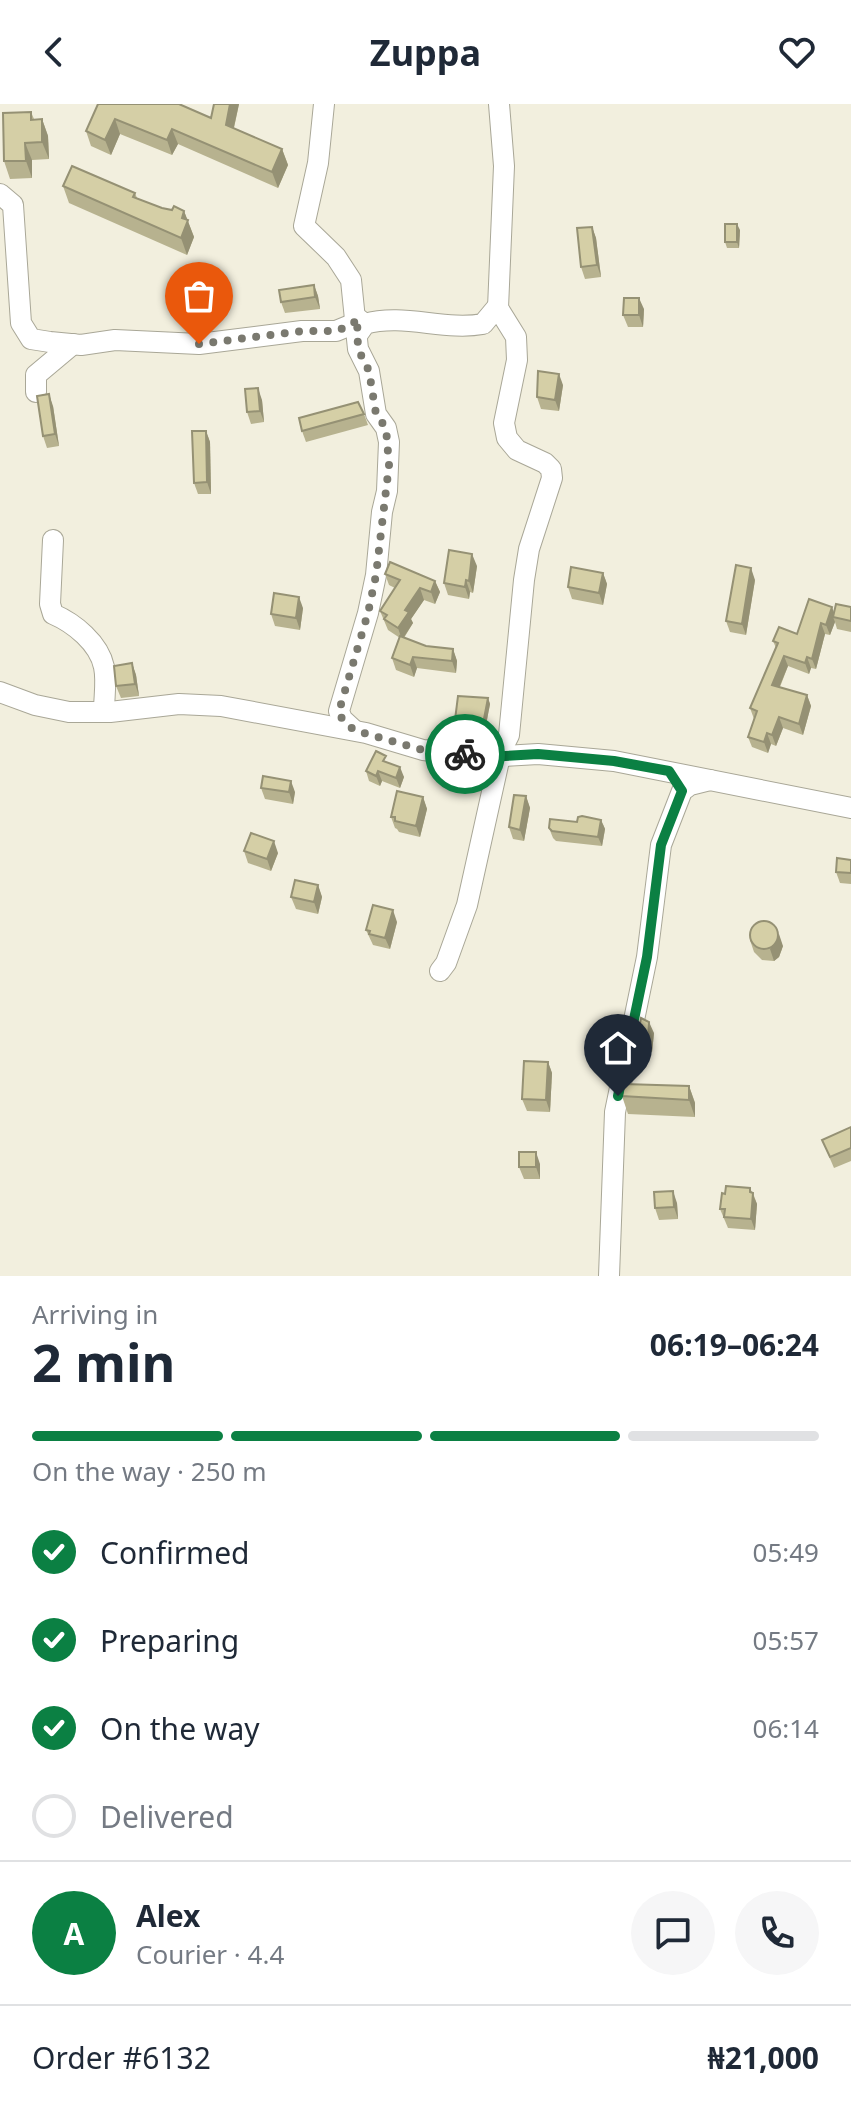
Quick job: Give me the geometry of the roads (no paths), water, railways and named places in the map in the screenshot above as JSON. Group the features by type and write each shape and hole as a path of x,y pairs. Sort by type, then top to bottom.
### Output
{"street":[{"path":"324,104 318,163 304,226 351,280 360,325 358,349 369,371 376,414 386,428 389,465 376,575 368,613 334,719"},
{"path":"440,971 446,963 467,905 505,753 529,549 552,478 551,469 545,463 517,450 507,438 504,423 517,360 516,337 498,306 504,166 499,104"},
{"path":"0,194 13,205 21,323 32,339 36,353 36,384 73,344"},
{"path":"483,324 498,306"},
{"path":"32,339 73,344 115,340 199,344 302,331 336,331 353,324 380,320 450,327 496,324 512,331"},
{"path":"53,540 50,604 53,614 82,632 97,652 104,666 104,711"},
{"path":"0,692 35,705 69,712 179,704 334,719 354,730 423,750 599,759 851,808"},
{"path":"669,771 682,791"},
{"path":"609,1276 615,1112 647,957 661,845 682,791 690,785 712,779"}]}
